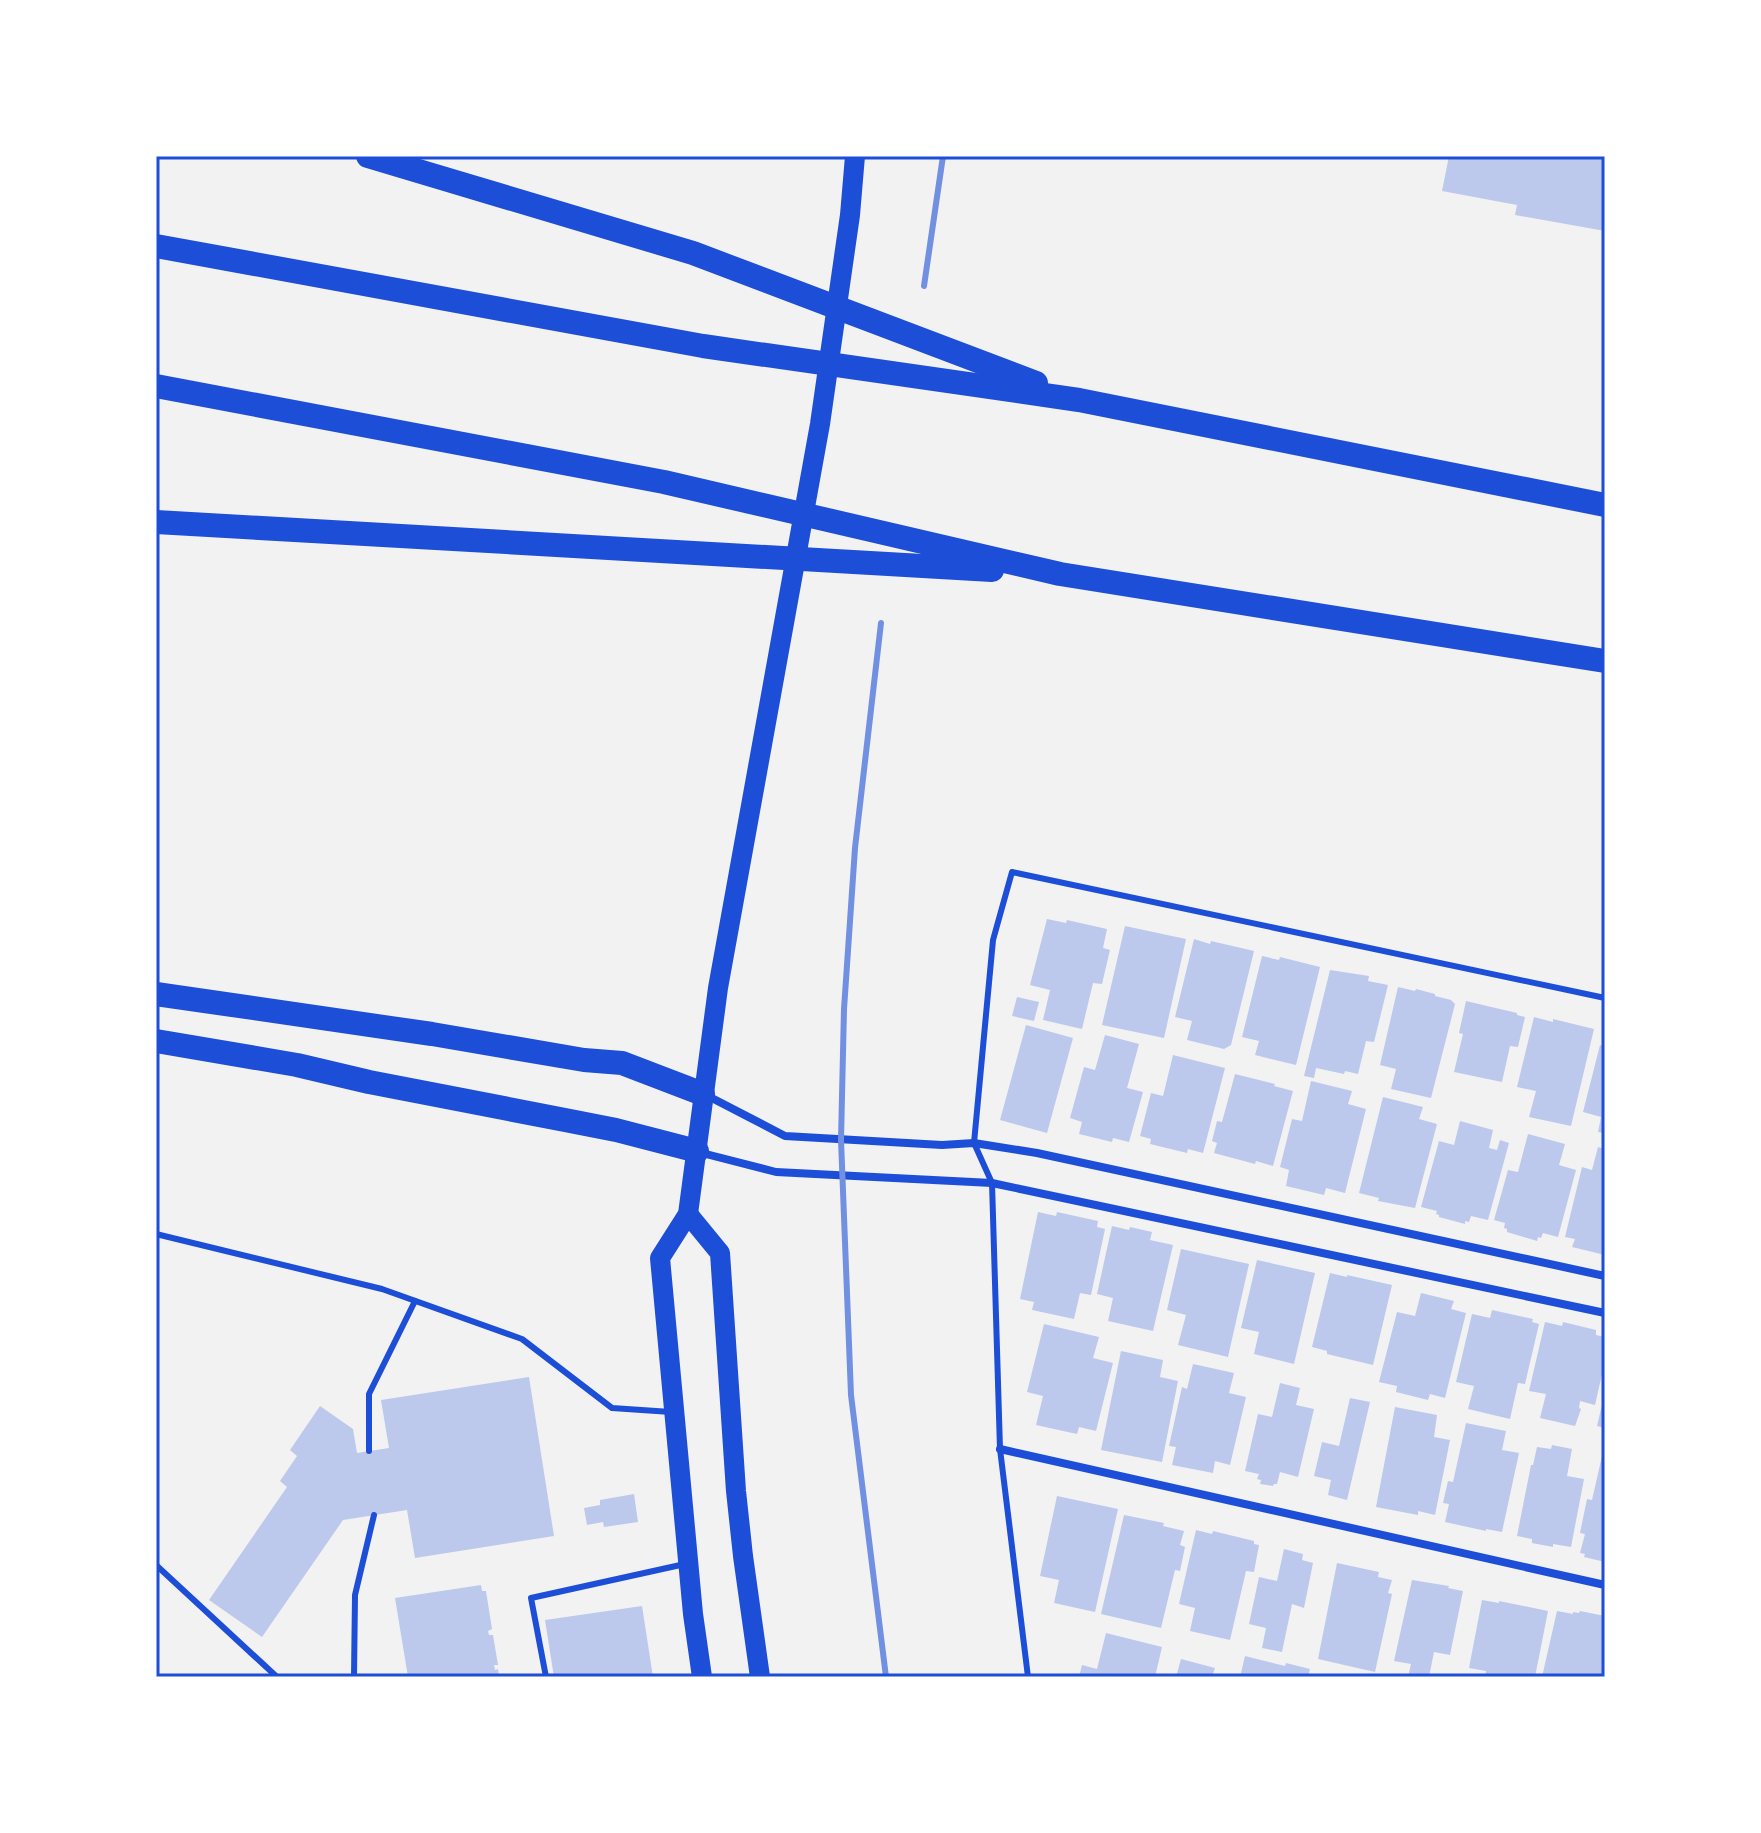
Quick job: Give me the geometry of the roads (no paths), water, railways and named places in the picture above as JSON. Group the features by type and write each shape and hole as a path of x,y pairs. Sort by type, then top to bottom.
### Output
{"highway":[{"path":"368,156 693,253 1079,400"},
{"path":"156,246 703,346 1079,400 1605,505"},
{"path":"156,386 664,482 1060,574 1605,661"},
{"path":"156,522 1060,574"},
{"path":"156,994 432,1034 584,1060 622,1063 703,1094"},
{"path":"156,1041 297,1065 616,1130 697,1151"}],"main road":[{"path":"702,1677 660,1258 688,1214 718,988 820,424 850,215 855,156"},
{"path":"688,1214 720,1253 736,1491 760,1677"}],"street":[{"path":"703,1094 785,1136 942,1145 974,1143 1053,1157 1605,1276"},
{"path":"697,1151 776,1172 992,1183 1605,1313"},
{"path":"1000,1449 1605,1585"}],"lane":[{"path":"1028,1677 1000,1449 992,1183 974,1143 993,940 1012,872 1605,998"},
{"path":"156,1234 382,1289 522,1339 612,1408 674,1413"},
{"path":"369,1451 369,1394 415,1301"},
{"path":"354,1677 355,1595 374,1515"},
{"path":"546,1677 531,1598 689,1564"},
{"path":"156,1565 277,1677"}],"railway":[{"path":"924,286 943,156"},
{"path":"881,623 855,848 844,1009 841,1140 851,1395 886,1677"}]}
